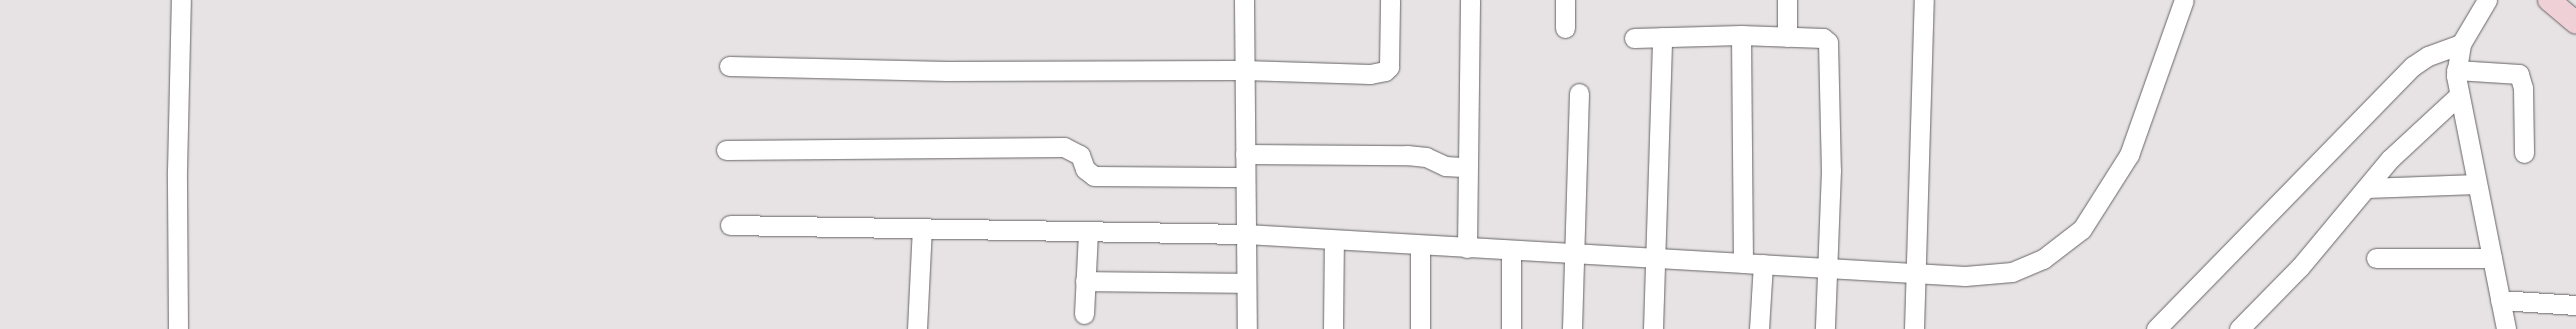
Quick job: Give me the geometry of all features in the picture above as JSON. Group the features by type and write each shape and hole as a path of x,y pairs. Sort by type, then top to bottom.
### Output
{"street":[{"path":"178,329 177,171 181,0"},
{"path":"1244,0 1247,329"},
{"path":"729,66 947,71 1244,70 1370,74 1385,71 1389,67 1390,0"},
{"path":"1467,248 1470,0"},
{"path":"1565,0 1565,28"},
{"path":"1787,0 1787,37"},
{"path":"1914,329 1924,0"},
{"path":"730,225 1246,234 1574,255 1655,258 1966,276 2012,272 2043,259 2082,229 2129,155 2184,0"},
{"path":"2487,0 2461,44 2456,70 2459,95 2506,329"},
{"path":"2549,0 2576,23"},
{"path":"1740,35 1744,263"},
{"path":"1634,38 1740,35 1823,38 1830,49 1831,170 1825,329"},
{"path":"1653,329 1662,37"},
{"path":"2156,329 2413,66 2428,56 2461,44"},
{"path":"2456,70 2519,74 2523,88 2524,153"},
{"path":"1572,329 1579,93"},
{"path":"2239,329 2300,267 2390,159 2459,95"},
{"path":"726,150 1064,147 1080,155 1085,169 1094,176 1245,177"},
{"path":"1245,154 1406,155 1426,157 1445,166 1468,167"},
{"path":"2366,188 2477,184"},
{"path":"917,329 922,228"},
{"path":"1084,314 1084,281 1088,231"},
{"path":"1333,329 1334,240"},
{"path":"1420,245 1420,329"},
{"path":"1511,250 1511,329"},
{"path":"2376,258 2492,258"},
{"path":"1760,329 1762,264"},
{"path":"1084,281 1246,283"},
{"path":"2500,300 2576,305"}]}
